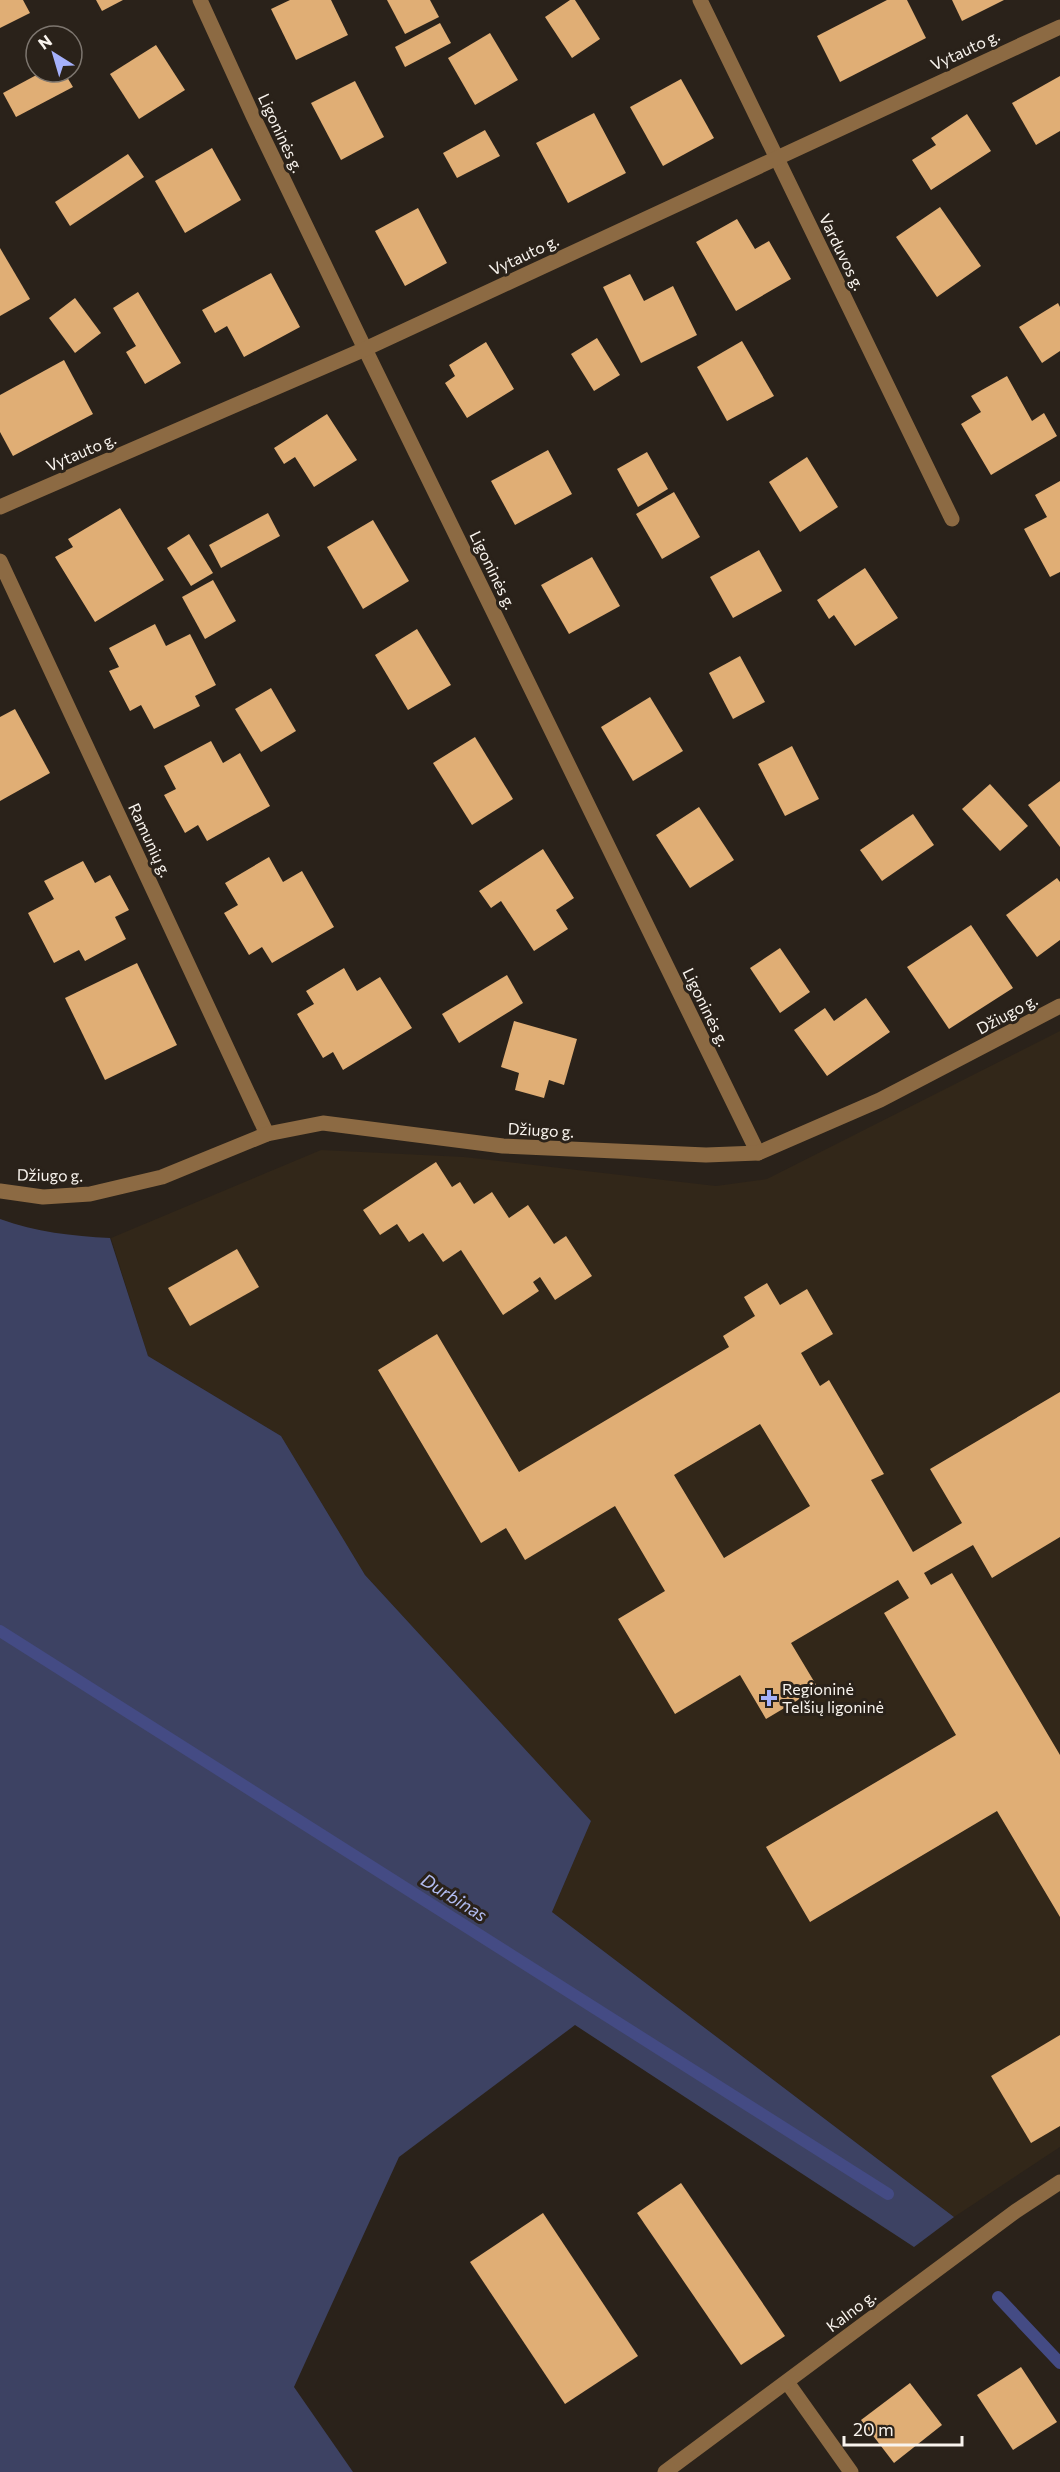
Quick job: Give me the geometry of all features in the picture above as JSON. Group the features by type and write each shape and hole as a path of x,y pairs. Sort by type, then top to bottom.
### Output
{"street":[{"name":"Ligoninės g.","path":"200,0 365,349 758,1153"},
{"name":"Varduvos g.","path":"700,0 952,519"},
{"name":"Vytauto g.","path":"0,507 365,349 775,157 1060,27"},
{"name":"Ramunių g.","path":"0,561 267,1134"},
{"name":"Džiugo g.","path":"0,1191 43,1197 90,1194 162,1177 267,1134 323,1123 503,1146 706,1155 758,1153 880,1100 1060,1006"},
{"name":"Kalno g.","path":"666,2472 1016,2211 1060,2182"},
{"path":"787,2382 850,2472"}],"shaded area":[{"name":"Regioninė Telšių ligoninė","path":"1060,1031 1060,2147 954,2217 552,1912 591,1821 365,1575 281,1436 148,1356 111,1238 321,1150 464,1157 716,1186 767,1179"},
{"path":"0,1219 54,1233 110,1238 148,1356 281,1436 365,1575 591,1821 552,1912 954,2217 914,2247 575,2025 399,2157 294,2387 353,2472 0,2472"}],"building":[{"path":"0,0 23,0 30,13 0,28"},
{"path":"96,0 123,0 102,11"},
{"path":"290,0 331,0 348,35 296,60 271,9"},
{"path":"387,0 430,0 439,17 405,34"},
{"path":"570,0 575,0 600,39 572,58 545,17"},
{"path":"887,0 907,0 926,38 840,82 817,36"},
{"path":"952,0 1004,0 962,21"},
{"path":"440,23 451,43 405,67 395,47"},
{"path":"490,33 518,80 475,105 448,58"},
{"path":"156,45 185,90 139,119 110,74"},
{"path":"1060,76 1060,131 1036,145 1012,103"},
{"path":"681,79 714,138 663,166 630,107"},
{"path":"355,81 384,137 341,160 311,103"},
{"path":"24,82 24,84 71,84 73,87 16,117 3,93"},
{"path":"594,113 626,173 568,203 536,143"},
{"path":"967,114 991,151 931,190 912,160 936,145 931,138"},
{"path":"485,130 500,156 457,178 443,153"},
{"path":"212,148 241,200 185,233 155,181"},
{"path":"128,154 144,177 70,226 55,202"},
{"path":"940,207 981,266 937,297 896,237"},
{"path":"418,208 447,263 405,286 375,231"},
{"path":"737,219 755,249 769,241 791,279 736,311 696,242"},
{"path":"0,248 30,299 0,316"},
{"path":"271,273 300,327 244,357 227,326 215,333 202,310"},
{"path":"630,274 644,301 673,286 697,335 641,363 603,287"},
{"path":"138,292 181,363 145,384 126,352 136,346 113,308"},
{"path":"75,298 101,333 75,353 49,318"},
{"path":"1058,303 1060,307 1060,351 1042,363 1019,327"},
{"path":"597,338 620,375 594,391 571,354"},
{"path":"742,341 774,396 727,421 697,367"},
{"path":"486,342 514,389 467,418 445,383 455,376 449,365"},
{"path":"64,360 93,414 13,456 0,432 0,395"},
{"path":"1007,376 1032,421 1044,413 1057,436 991,475 961,424 981,412 971,396"},
{"path":"327,414 357,460 314,487 295,457 284,464 274,448"},
{"path":"548,450 572,494 515,525 491,481"},
{"path":"647,452 668,489 638,507 617,469"},
{"path":"807,457 838,507 800,532 769,482"},
{"path":"1060,481 1060,572 1050,577 1024,529 1047,517 1035,495"},
{"path":"674,492 700,537 662,559 636,514"},
{"path":"120,508 164,580 95,622 55,557 73,547 68,539"},
{"path":"268,513 280,536 221,568 209,545"},
{"path":"373,520 409,581 363,609 327,547"},
{"path":"189,534 213,573 191,586 167,548"},
{"path":"759,550 782,591 733,618 710,577"},
{"path":"592,557 620,606 569,634 541,585"},
{"path":"865,568 898,618 855,646 834,615 829,619 817,600"},
{"path":"213,580 236,621 205,639 182,597"},
{"path":"155,624 166,646 190,634 216,685 195,696 200,706 154,729 141,705 130,711 109,671 119,667 109,648"},
{"path":"417,629 451,685 408,710 375,655"},
{"path":"740,656 765,702 733,719 709,673"},
{"path":"271,688 296,731 261,752 235,709"},
{"path":"650,697 683,751 633,781 601,727"},
{"path":"15,709 50,773 0,801 0,717"},
{"path":"475,737 513,799 472,825 433,763"},
{"path":"211,741 223,763 240,753 270,806 207,841 198,825 185,833 164,795 176,789 164,766"},
{"path":"792,746 819,799 785,816 758,764"},
{"path":"1060,781 1060,847 1028,805"},
{"path":"990,784 1028,826 1000,851 962,809"},
{"path":"699,807 734,860 690,888 656,835"},
{"path":"913,814 934,845 882,881 860,850"},
{"path":"543,849 574,898 556,910 568,929 534,951 501,901 491,908 479,891"},
{"path":"269,857 283,882 302,871 334,927 272,963 262,947 249,955 224,913 238,905 225,883"},
{"path":"83,861 95,883 110,875 129,910 115,917 126,939 85,961 79,950 54,963 28,913 54,899 44,881"},
{"path":"1057,878 1060,882 1060,940 1037,957 1006,915"},
{"path":"971,925 1013,988 949,1029 907,967"},
{"path":"780,948 810,992 780,1013 750,968"},
{"path":"137,963 177,1045 105,1080 65,998"},
{"path":"344,968 357,991 380,977 412,1028 343,1070 333,1052 323,1058 297,1014 314,1004 306,991"},
{"path":"507,975 523,1003 459,1043 442,1014"},
{"path":"866,998 890,1032 827,1076 794,1030 825,1008 834,1021"},
{"path":"514,1021 577,1039 564,1085 549,1080 544,1098 515,1090 519,1073 501,1067"},
{"path":"436,1162 452,1187 460,1182 474,1204 492,1192 509,1218 528,1205 554,1244 566,1236 592,1276 555,1300 540,1277 533,1282 539,1291 503,1315 461,1250 443,1262 423,1233 409,1242 397,1224 380,1235 363,1210"},
{"path":"237,1249 259,1287 190,1326 168,1288"},
{"path":"767,1283 780,1305 807,1289 833,1334 801,1353 820,1386 829,1380 884,1474 871,1480 913,1552 962,1523 930,1469 1060,1392 1060,1537 992,1578 973,1545 924,1573 931,1585 952,1573 1060,1755 1060,1917 997,1811 810,1922 766,1847 956,1735 884,1613 909,1598 898,1580 791,1643 818,1688 766,1719 740,1675 675,1714 618,1619 665,1591 615,1506 525,1560 506,1528 481,1543 378,1370 437,1334 519,1472 729,1347 723,1336 755,1316 744,1297","holes":["760,1424 810,1506 724,1558 674,1475"]},
{"path":"1060,2035 1060,2126 1031,2143 991,2076"},
{"path":"681,2183 785,2336 741,2365 637,2213"},
{"path":"543,2213 638,2356 565,2404 470,2262"},
{"path":"1021,2367 1057,2422 1013,2450 977,2395"},
{"path":"910,2383 942,2425 894,2463 861,2420"}],"waterway":[{"name":"Durbinas","path":"0,1631 888,2194"},
{"name":"Durbinas","path":"998,2297 1060,2363"}],"place":[{"name":"Regioninė Telšių ligoninė","path":"769,1698"}]}
